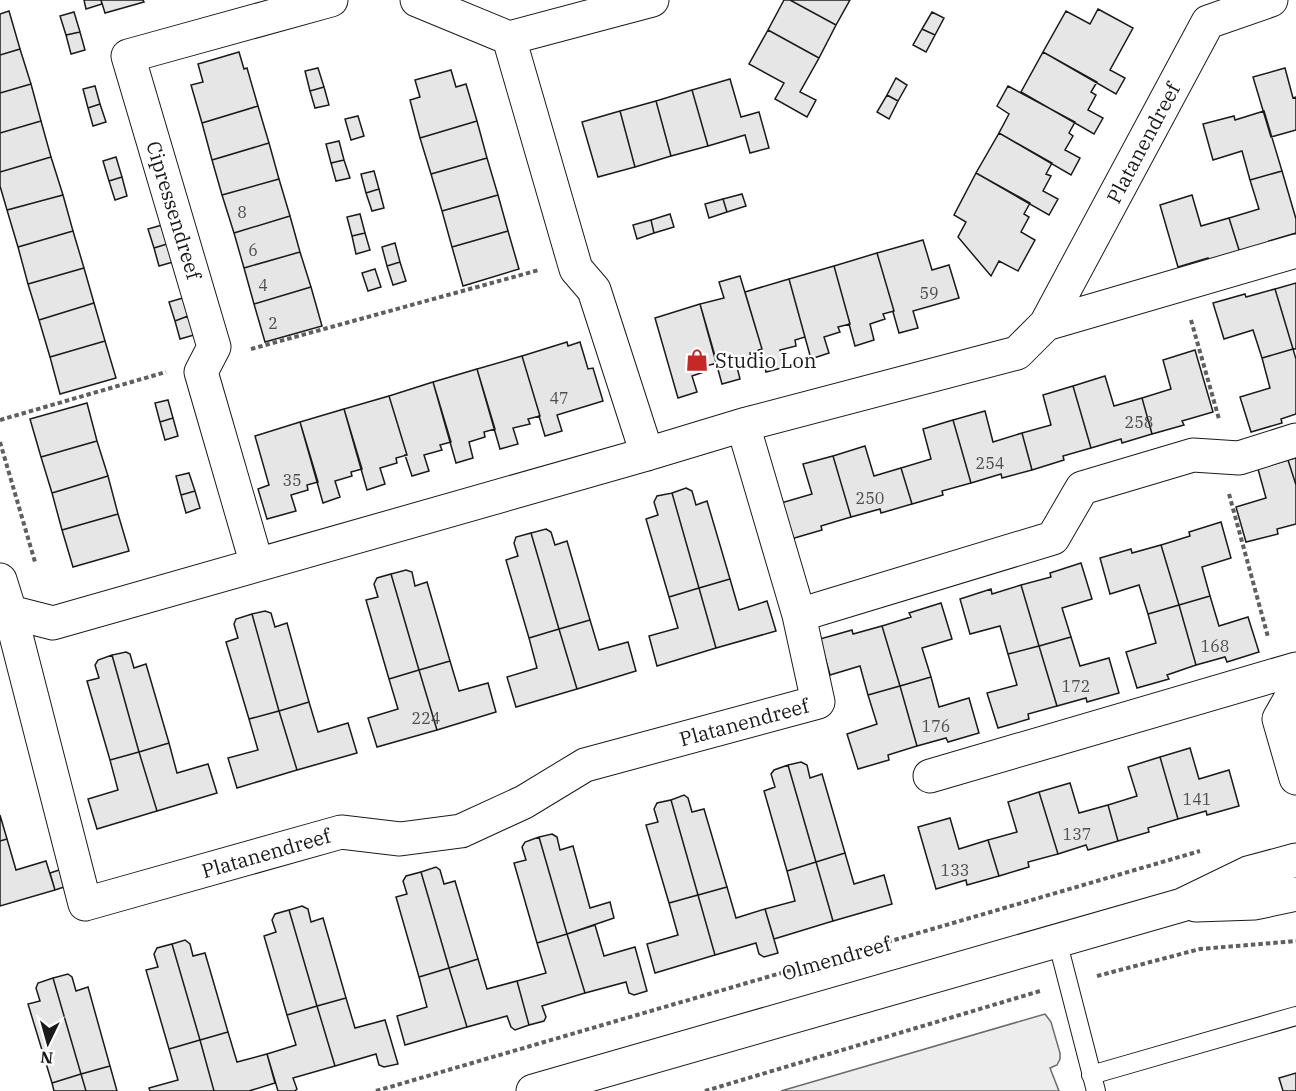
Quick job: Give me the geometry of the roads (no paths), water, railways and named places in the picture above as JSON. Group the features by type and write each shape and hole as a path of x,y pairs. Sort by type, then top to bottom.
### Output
{"street":[{"name":"Cipressendreef","path":"257,565 201,372 214,347 128,56 332,0"},
{"path":"417,0 509,38 652,0"},
{"name":"Platanendreef","path":"743,425 799,615 818,702 585,765 524,802 461,831 400,839 341,832 86,904 5,617 53,623 743,425 1017,353 1046,324 1208,22 1271,0"},
{"path":"509,38 576,269 594,290 647,454"},
{"name":"Platanendreef","path":"1046,324 1296,251"},
{"path":"799,615 1053,538 1082,488 1193,455 1239,458 1296,440"},
{"path":"0,580 5,617"},
{"path":"930,776 1296,669"},
{"path":"1296,688 1279,719 1296,778"},
{"path":"542,1090 1182,905 1248,873 1296,860"},
{"path":"1182,905 1255,903 1296,894"}],"lane":[{"path":"1057,940 1094,1083 1296,1016"}],"place":[{"name":"Studio Lon","path":"697,360"}]}
